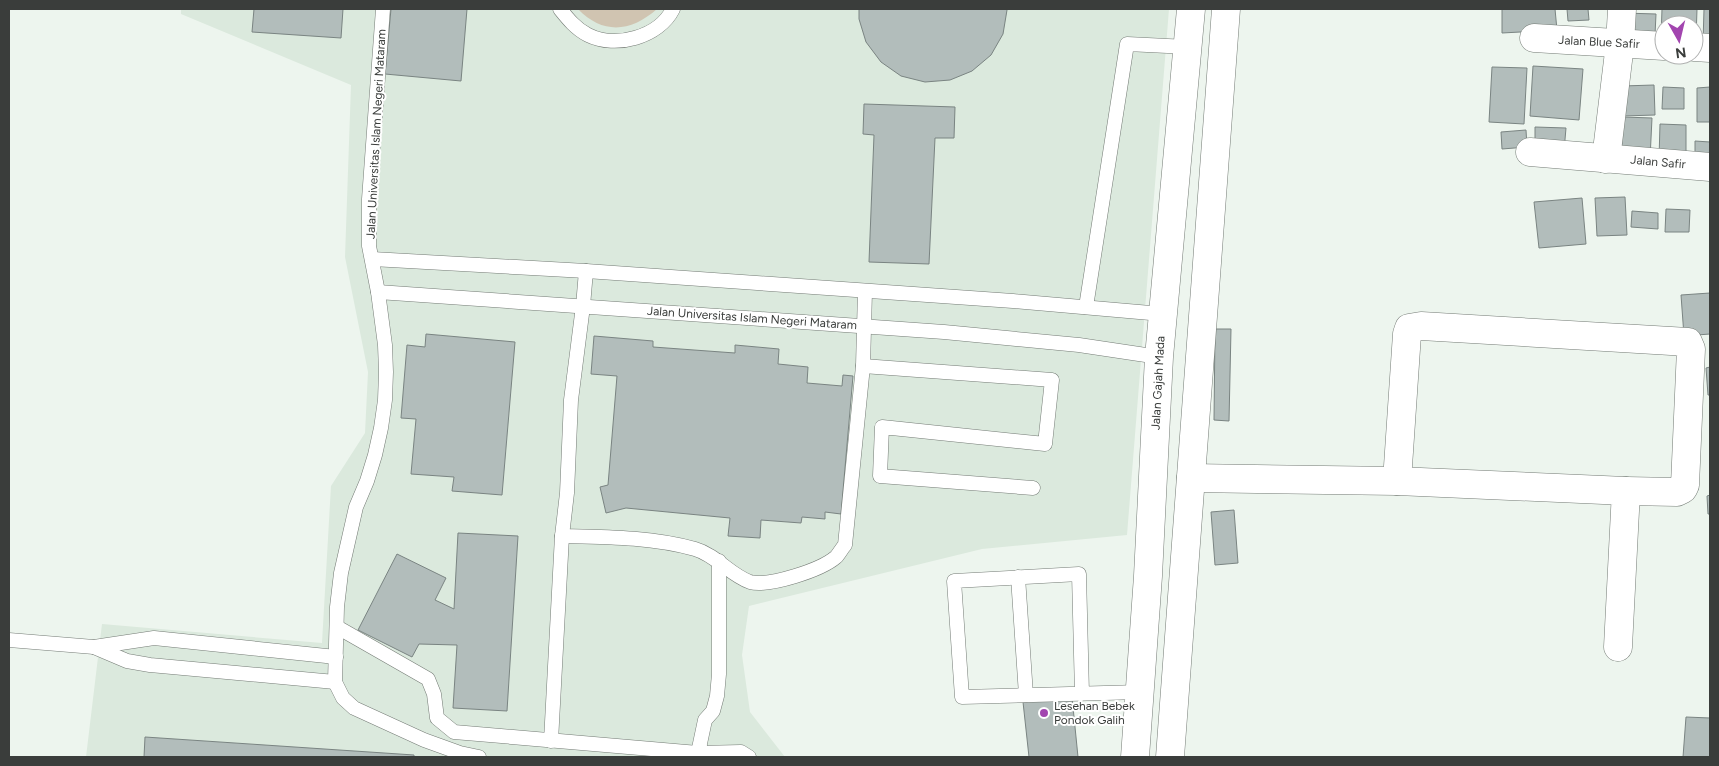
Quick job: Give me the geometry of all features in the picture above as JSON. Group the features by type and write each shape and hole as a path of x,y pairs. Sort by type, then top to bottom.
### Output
{"street":[{"name":"Jalan Gajah Mada","path":"1135,757 1148,576 1162,314 1191,9"},
{"path":"1606,159 1620,44 1622,9"},
{"path":"1170,757 1228,10"},
{"name":"Jalan Blue Safir","path":"1534,38 1654,46"},
{"name":"Jalan Safir","path":"1530,152 1710,167"},
{"path":"1191,478 1397,481 1680,492 1685,486 1691,349 1688,342 1421,326 1409,328 1407,334 1397,481"},
{"path":"1618,647 1626,491"},
{"path":"1148,576 1183,577"}],"lane":[{"name":"Jalan Universitas Islam Negeri Mataram","path":"383,9 369,198 369,246 378,292 864,326 1079,345 1159,357"},
{"path":"560,9 570,22 589,35 611,41 634,39 655,29 673,9"},
{"path":"1086,307 1126,44 1188,47"},
{"path":"372,259 586,271 1162,314"},
{"path":"551,741 571,400 584,306 586,271"},
{"path":"562,536 617,538 672,544 696,550 719,561 734,573 751,582 780,581 815,569 836,557 845,545 863,366 865,291"},
{"path":"378,292 385,345 385,400 375,455 356,506 341,573 335,682 343,698 354,708 424,740 460,753 479,757"},
{"path":"863,366 1052,380 1044,444 882,427 880,476 1033,488"},
{"path":"698,753 705,720 715,703 718,681 719,561"},
{"path":"1082,694 1078,574 954,581 962,696 1082,694 1140,692"},
{"path":"1018,577 1026,695"},
{"path":"337,628 428,679 434,694 437,718 454,732 698,753 741,752 749,757"},
{"path":"9,640 94,647 154,638 336,657"},
{"path":"94,647 127,661 150,665 335,682"}],"shaded area":[{"path":"181,9 1169,9 1127,535 982,549 749,606 742,655 750,712 785,757 86,757 102,624 322,643 331,486 365,433 368,372 345,257 351,85 181,14"},
{"path":"578,9 657,9 637,22 617,27 597,23"}],"building":[{"path":"254,9 343,9 341,38 252,32"},
{"path":"391,9 467,9 461,81 385,74"},
{"path":"859,9 1007,10 1003,34 991,55 972,71 950,80 925,82 901,76 881,62 866,42 859,19"},
{"path":"1502,9 1555,9 1557,30 1502,33"},
{"path":"1567,9 1588,9 1589,20 1568,21"},
{"path":"1662,9 1697,9 1697,15 1662,15"},
{"path":"1704,9 1710,9 1710,43 1704,43"},
{"path":"1624,13 1656,14 1654,15 1654,35 1623,33"},
{"path":"1533,66 1583,69 1579,120 1530,116"},
{"path":"1492,67 1527,68 1524,124 1489,122"},
{"path":"1654,85 1655,115 1623,116 1622,86"},
{"path":"1663,87 1684,88 1684,109 1662,109"},
{"path":"1710,87 1710,122 1697,122 1697,88"},
{"path":"864,104 955,107 954,138 935,138 929,264 869,262 874,135 863,134"},
{"path":"1623,117 1652,118 1650,159 1621,158"},
{"path":"1660,124 1686,125 1686,160 1659,159"},
{"path":"1535,127 1566,128 1564,151 1535,150"},
{"path":"1526,130 1527,147 1502,149 1501,132"},
{"path":"1695,141 1710,142 1710,163 1695,163"},
{"path":"1625,197 1627,235 1597,236 1595,198"},
{"path":"1582,198 1586,244 1539,248 1534,202"},
{"path":"1666,209 1690,210 1689,232 1665,232"},
{"path":"1632,211 1658,213 1658,229 1631,227"},
{"path":"1710,293 1710,334 1684,336 1681,295"},
{"path":"1215,329 1231,329 1229,421 1214,420"},
{"path":"426,334 515,342 502,495 452,491 454,477 411,474 416,419 401,418 407,345 425,347"},
{"path":"594,336 653,341 653,347 735,353 735,345 779,349 778,364 808,367 807,383 842,386 843,375 853,376 841,514 825,512 825,519 802,517 801,523 761,520 760,538 728,536 730,518 626,508 606,513 600,487 608,485 617,376 591,374"},
{"path":"1710,367 1710,395 1708,395 1706,368"},
{"path":"1710,495 1710,514 1708,514 1707,496"},
{"path":"1234,510 1238,563 1215,565 1211,512"},
{"path":"458,533 518,536 507,711 453,708 457,645 419,644 412,657 358,630 397,554 446,578 435,600 454,609"},
{"path":"1072,697 1078,757 1029,757 1023,702"},
{"path":"1686,717 1710,718 1710,757 1683,757"},
{"path":"145,737 414,755 414,757 144,757"}],"place":[{"name":"Lesehan Bebek Pondok Galih","path":"1044,713"}]}
